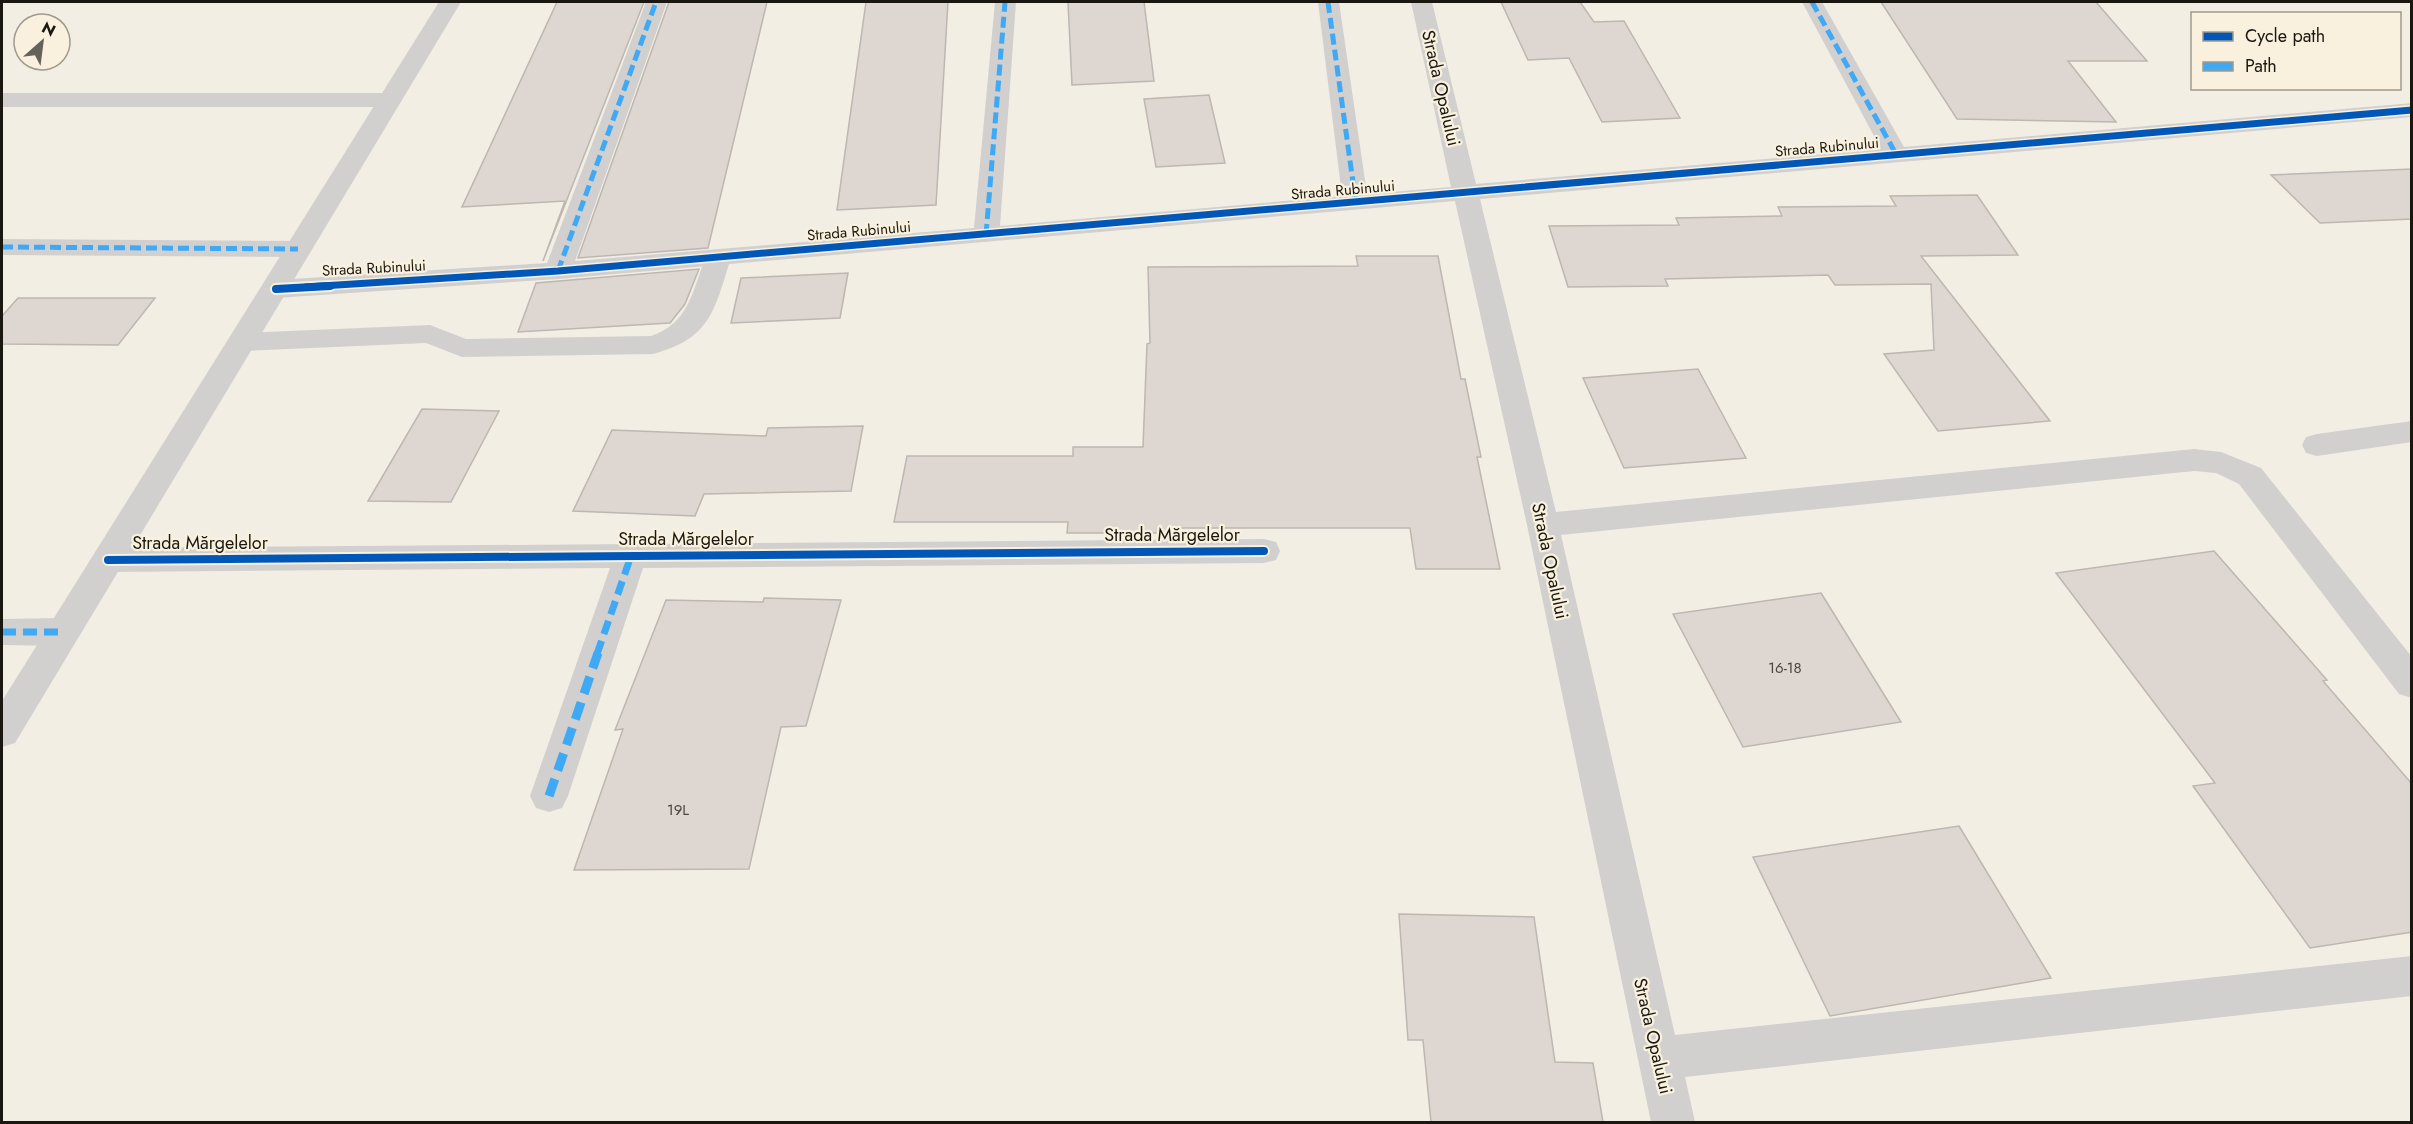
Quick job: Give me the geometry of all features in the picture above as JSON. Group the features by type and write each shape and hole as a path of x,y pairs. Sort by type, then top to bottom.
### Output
{"street":[{"name":"Strada Mărgelelor","path":"2,732 276,289 298,249 450,2"},
{"path":"558,271 656,2"},
{"path":"986,235 1005,2"},
{"path":"1328,2 1356,204"},
{"name":"Strada Opalului","path":"1421,2 1543,525 1673,1122"},
{"path":"1812,2 1897,156"},
{"path":"2,100 390,100"},
{"name":"Strada Rubinului","path":"276,289 718,258 1466,195 2412,110"},
{"path":"2,247 298,249"},
{"path":"243,342 430,334 462,348 653,345 668,341 693,325 718,258"},
{"path":"2317,445 2412,431"},
{"path":"1543,525 2194,460 2221,463 2250,476 2412,684"},
{"name":"Strada Mărgelelor","path":"108,560 1264,551"},
{"name":"Strada Mărgelelor","path":"549,796 631,556"},
{"path":"2,632 63,632"},
{"path":"1658,1058 2412,976"}],"building":[{"path":"557,2 644,2 543,261 565,201 462,207"},
{"path":"669,2 767,2 708,248 578,258"},
{"path":"866,2 948,2 936,205 837,210"},
{"path":"1068,2 1144,2 1154,81 1072,85"},
{"path":"1501,2 1580,2 1594,22 1624,21 1680,118 1602,122 1569,58 1528,60"},
{"path":"1881,2 2096,2 2147,61 2068,61 2116,122 1957,119"},
{"path":"1209,95 1225,163 1156,167 1144,99"},
{"path":"2412,169 2412,219 2320,223 2271,175"},
{"path":"1977,195 2018,255 1921,256 2050,421 1938,431 1884,354 1934,350 1931,284 1835,285 1828,275 1665,279 1668,286 1568,287 1549,226 1679,225 1676,218 1782,216 1778,207 1896,206 1890,196"},
{"path":"1356,256 1438,256 1461,379 1465,379 1481,457 1477,457 1500,569 1416,569 1410,528 1178,528 1178,533 1067,533 1068,522 894,522 907,456 1073,456 1073,447 1143,447 1147,344 1150,343 1148,267 1358,266"},
{"path":"699,269 685,304 670,323 518,332 536,283"},
{"path":"848,273 840,318 731,323 741,278"},
{"path":"18,298 155,298 118,345 2,344 2,316"},
{"path":"1698,369 1746,458 1624,468 1583,378"},
{"path":"422,409 499,411 451,502 368,501"},
{"path":"863,426 851,491 704,494 695,516 573,511 612,430 766,436 768,428"},
{"path":"2214,551 2327,680 2323,681 2412,784 2412,932 2310,948 2193,786 2215,783 2056,573"},
{"path":"1821,593 1901,722 1743,747 1673,614"},
{"path":"764,598 841,600 806,726 781,727 749,869 574,870 623,729 615,730 666,600 763,602"},
{"path":"1959,826 2051,978 1830,1016 1753,857"},
{"path":"1399,914 1534,917 1555,1062 1593,1063 1603,1122 1431,1122 1423,1040 1408,1040"}],"marked path":[{"path":"558,271 656,2"},
{"path":"986,235 1005,2"},
{"path":"1328,2 1356,204"},
{"path":"1812,2 1897,156"},
{"path":"2,247 298,249"},
{"path":"549,796 631,556"},
{"path":"2,632 63,632"}],"cycle path":[{"path":"276,289 558,271 2412,110"},
{"path":"108,560 1264,551"}]}
